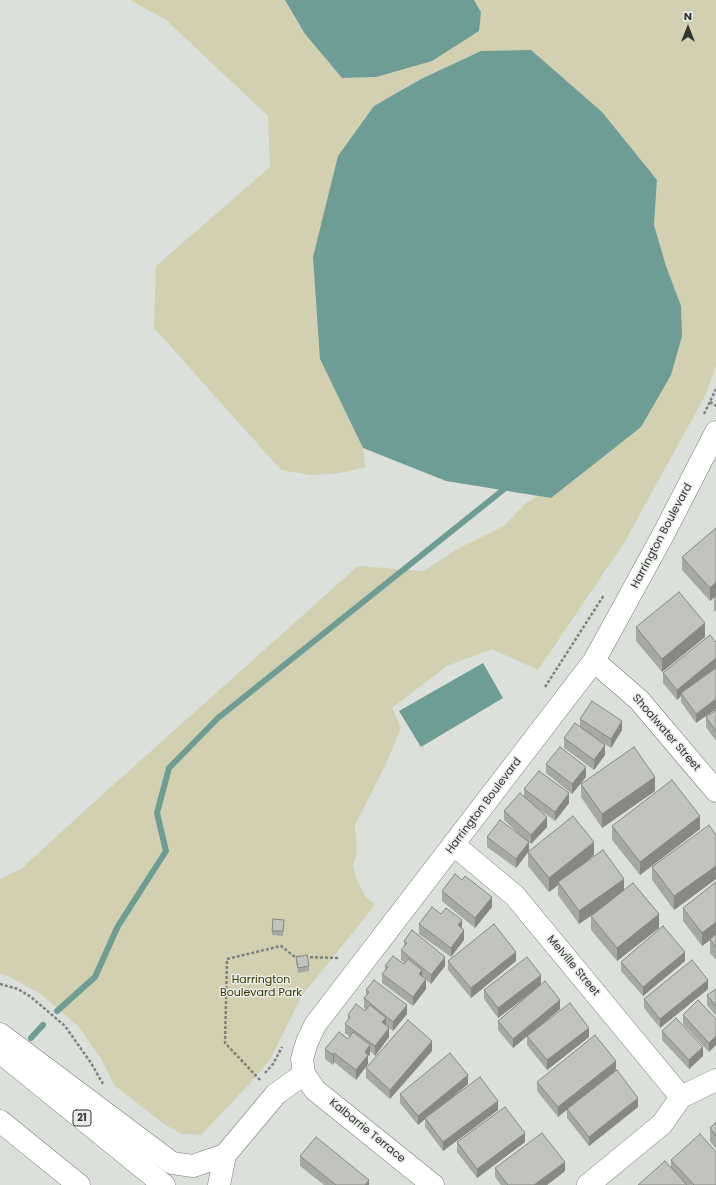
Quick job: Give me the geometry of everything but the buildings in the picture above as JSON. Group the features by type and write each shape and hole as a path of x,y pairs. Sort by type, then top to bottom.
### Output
{"main road":[{"name":"Harrington Boulevard","path":"304,1074 302,1059 307,1042 315,1025 594,662 663,535 710,458 709,424"},
{"name":"Shoalwater Street","path":"594,662 639,700 716,791"},
{"name":"Melville Street","path":"454,845 516,896 682,1097"},
{"path":"0,1034 172,1163 193,1166 225,1155"},
{"name":"21","path":"0,1052 164,1185"},
{"path":"219,1185 225,1155 276,1094 304,1074"},
{"name":"Kalbarrie Terrace","path":"304,1074 315,1090 433,1185"},
{"path":"588,1185 662,1124 682,1097 716,1080"},
{"path":"0,1121 79,1185"}],"path":[{"path":"709,424 710,402 716,389"},
{"path":"710,402 716,406"},
{"path":"542,692 606,592"},
{"path":"260,1080 225,1043 227,959 281,946 295,957 339,958"},
{"path":"334,964 344,952"},
{"path":"0,984 18,989 31,997 65,1026 91,1062 104,1085"},
{"path":"256,1086 273,1064 283,1045"}],"green space":[{"name":"Harrington Boulevard Park","path":"130,0 285,0 305,34 342,78 376,77 481,12 474,0 716,0 716,366 706,394 624,543 538,670 492,649 447,666 392,708 401,728 385,766 355,825 357,852 353,866 356,878 366,897 375,905 301,997 271,1058 254,1079 201,1135 182,1134 164,1124 114,1085 102,1060 78,1026 41,994 8,976 0,974 0,879 21,869 358,566 424,571 457,549 504,526 525,504 537,496 551,498 666,266 654,225 657,180 481,51 421,79 374,106 320,359 363,448 365,467 340,473 310,475 281,470 154,328 156,266 270,167 268,116 166,20"}],"water":[{"path":"285,0 474,0 481,12 479,31 432,61 376,77 342,78 305,34"},
{"path":"531,50 602,112 657,180 654,225 666,266 681,306 682,336 671,375 641,427 551,498 446,481 363,448 320,359 313,257 338,156 374,106 421,79 481,51"},
{"path":"483,663 503,698 421,747 399,711"}],"waterway":[{"path":"57,1011 95,977 118,926 166,851 157,813 169,768 218,718 503,490"},
{"path":"31,1038 43,1025"}]}
